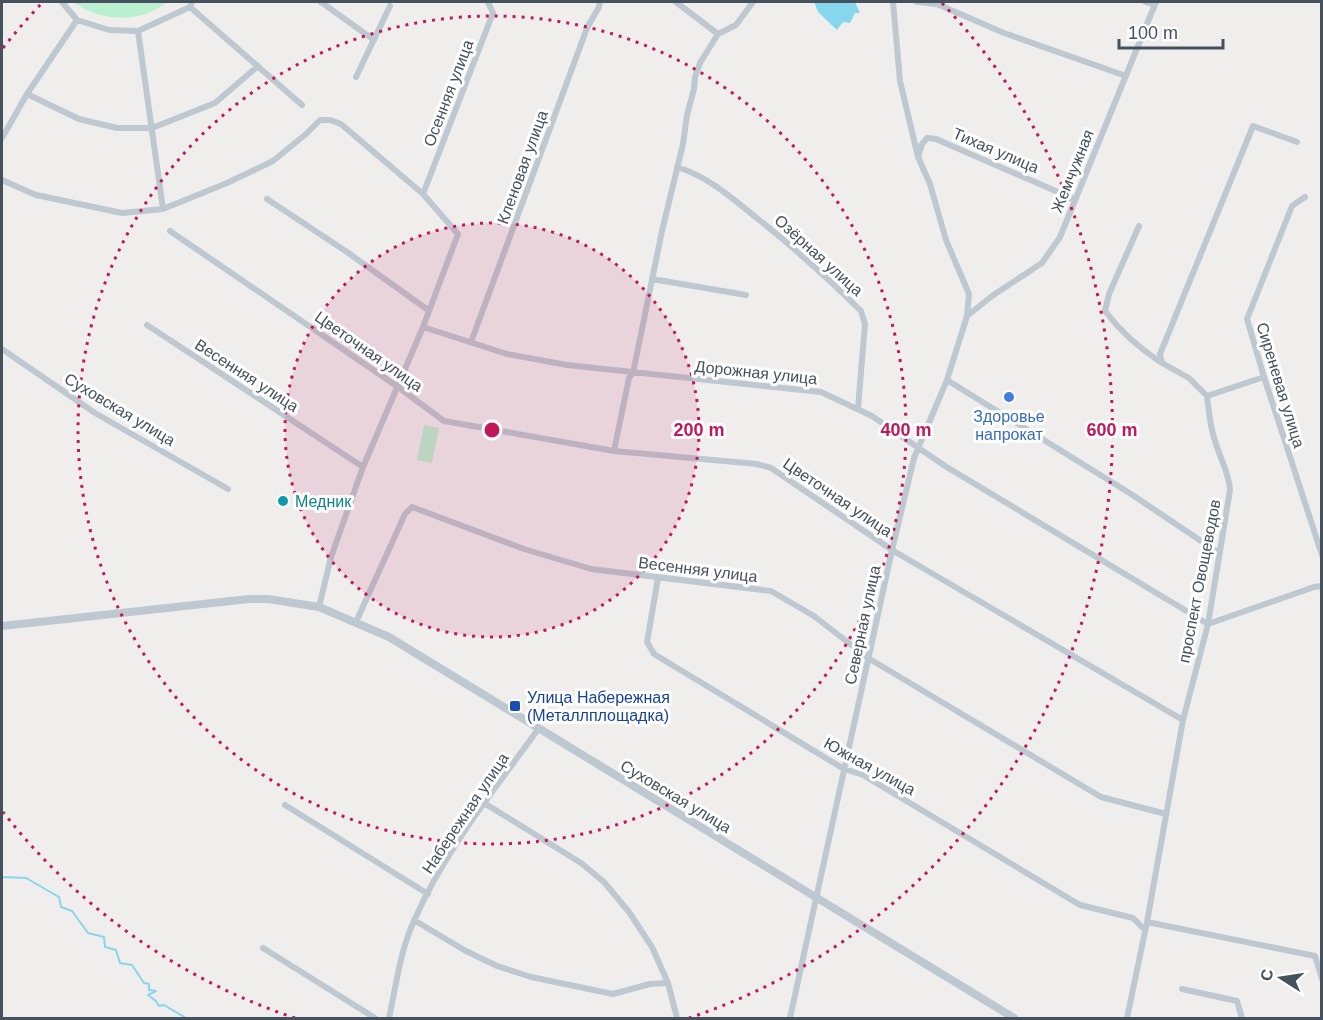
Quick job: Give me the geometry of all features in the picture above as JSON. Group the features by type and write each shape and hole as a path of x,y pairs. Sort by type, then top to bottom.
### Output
{"street":[{"path":"62,2 77,20 109,30 138,31 191,4 302,105"},
{"path":"321,2 374,40"},
{"name":"Осенняя улица","path":"423,194 493,13 488,2"},
{"name":"Кленовая улица","path":"471,342 587,28 600,2"},
{"path":"676,2 718,34"},
{"path":"614,451 694,89 694,77 718,34 736,25 753,2"},
{"name":"Северная улица","path":"790,1018 914,458 947,380 967,316 969,294 946,240 930,184 918,157 900,81 893,2"},
{"path":"917,2 937,4 1004,33 1126,75"},
{"path":"1145,2 1155,3"},
{"name":"Жемчужная","path":"967,316 992,296 1042,263 1060,237 1155,3"},
{"path":"356,77 390,6"},
{"path":"2,138 27,94 77,20"},
{"path":"138,31 163,208"},
{"path":"27,94 79,119 117,128 152,128 215,103 258,66"},
{"path":"2,180 36,195 122,213 163,208 273,161 320,120 330,120 341,124 423,194 458,234 423,327 363,467 331,557 320,607"},
{"path":"1162,363 1160,354 1253,126 1297,142"},
{"name":"Тихая улица","path":"918,157 922,144 927,138 936,139 1074,199"},
{"name":"Озёрная улица","path":"677,167 696,173 714,184 783,239 861,311 865,324 858,408"},
{"name":"Сиреневая улица","path":"1305,197 1292,206 1247,319 1322,555"},
{"path":"267,199 428,310"},
{"path":"1139,226 1109,294 1105,312 1116,326 1143,351 1189,378 1207,396 1264,377"},
{"name":"Цветочная улица","path":"170,231 444,421 614,451 757,464 771,468 892,550 1183,720"},
{"path":"652,279 746,295"},
{"name":"Весенняя улица","path":"147,325 363,467"},
{"name":"Дорожная улица","path":"423,327 507,354 547,362 821,392 858,408 945,466 1208,624"},
{"name":"Суховская улица","path":"2,349 95,413 228,489"},
{"path":"947,380 1131,494 1219,553"},
{"name":"проспект Овощеводов","path":"1127,1018 1147,922 1183,720 1208,624 1227,518 1229,481 1209,422 1207,396"},
{"name":"Весенняя улица","path":"356,622 405,514 412,507 524,549 591,569 771,591 814,615 868,658 1101,797 1166,814"},
{"name":"Южная улица","path":"658,578 647,642 654,654 844,770 863,775 1080,905 1133,918 1145,930"},
{"path":"1208,624 1314,586 1322,586"},
{"name":"Суховская улица","path":"2,626 249,599 268,599 320,607 389,637 1014,1018"},
{"name":"Набережная улица","path":"389,1018 404,948 414,920 467,828 539,728"},
{"path":"484,804 581,863 604,882 629,912 652,947 668,983 678,1018"},
{"path":"285,805 428,894"},
{"path":"414,920 464,950 497,966 531,978 613,994 650,984 668,983"},
{"path":"1147,922 1315,956 1322,979"},
{"path":"263,948 375,1018"},
{"path":"1182,989 1237,1001 1242,1018"}],"green space":[{"path":"73,2 167,2 145,14 120,18 95,14"},
{"path":"424,425 439,428 432,463 417,460"}],"water":[{"path":"814,2 855,2 860,13 855,13 850,23 843,22 837,30 818,12"}],"waterway":[{"path":"2,877 26,878 59,897 61,907 72,911 88,933 104,937 105,947 116,950 120,963 132,965 144,983 149,984 149,990 156,991 148,995 159,1006 164,1005 186,1018"}],"place":[{"name":"Здоровье напрокат","path":"1009,397"},
{"name":"Медник","path":"283,501"},
{"name":"Улица Набережная (Металлплощадка)","path":"515,706"}]}
